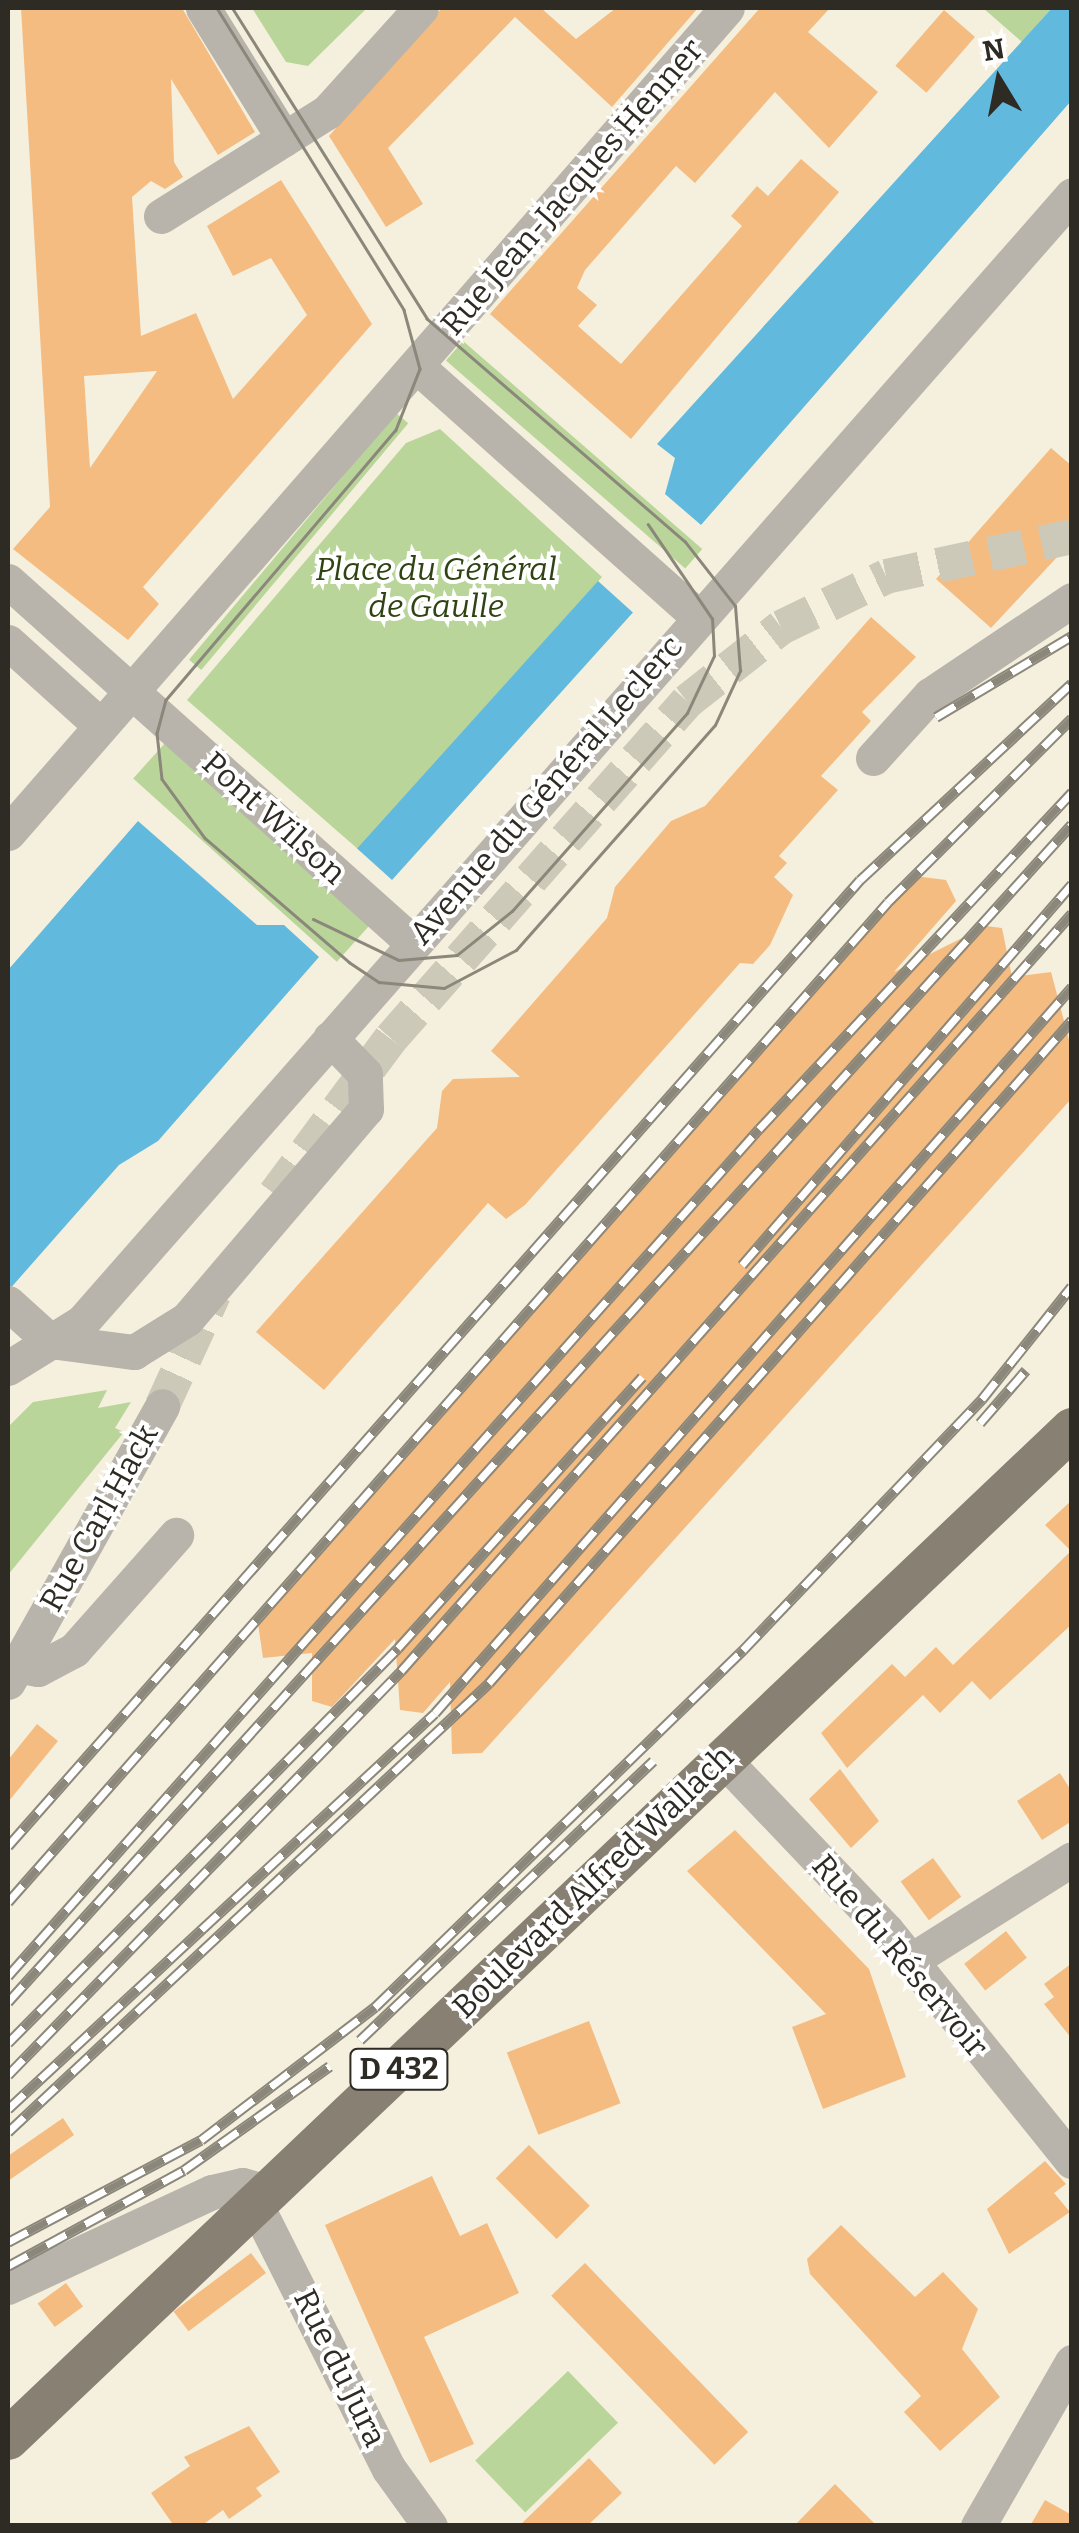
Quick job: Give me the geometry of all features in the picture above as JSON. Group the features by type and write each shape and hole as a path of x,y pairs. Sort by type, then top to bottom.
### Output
{"main road":[{"name":"Boulevard Alfred Wallach","path":"8,2440 75,2381 722,1758 1072,1428"},
{"name":"Boulevard Alfred Wallach","path":"8,2408 75,2381"}],"street":[{"path":"203,8 284,139"},
{"path":"162,216 327,112 421,8"},
{"name":"Rue Jean-Jacques Henner","path":"420,369 727,8"},
{"name":"Avenue du Général Leclerc","path":"8,1368 82,1322 697,616 1072,196"},
{"path":"8,833 420,369 697,616"},
{"name":"Pont Wilson","path":"8,580 413,943"},
{"path":"873,758 930,694 1072,600"},
{"path":"8,642 102,726"},
{"path":"14,1309 50,1341 134,1352 187,1319 366,1109 365,1074 330,1038"},
{"name":"Rue Carl Hack","path":"12,1673 162,1406"},
{"path":"12,1673 38,1669 74,1650 176,1535"},
{"name":"Rue du Réservoir","path":"722,1758 910,1961 1072,2161"},
{"path":"910,1961 1072,1860"},
{"path":"8,2288 212,2192 242,2185 264,2200"},
{"name":"Rue du Jura","path":"264,2200 389,2469 430,2526"},
{"path":"978,2526 1072,2362"}],"green space":[{"path":"252,8 367,8 308,66 286,62"},
{"path":"983,8 1052,8 1022,42"},
{"path":"463,341 702,549 685,569 446,361"},
{"path":"396,413 408,423 201,670 189,660"},
{"name":"Place du Général de Gaulle","path":"440,429 602,577 359,850 187,700 406,443"},
{"path":"166,742 370,925 337,962 133,778"},
{"path":"107,1390 98,1408 131,1402 115,1428 124,1432 8,1575 8,1427 33,1402"},
{"path":"568,2371 618,2423 525,2512 475,2461"}],"water":[{"path":"1052,8 1071,8 1071,101 701,525 665,494 675,458 657,444"},
{"path":"598,581 633,612 392,880 357,849"},
{"path":"138,821 257,925 284,925 319,957 158,1141 119,1165 8,1291 8,970"}],"building":[{"path":"21,8 182,8 255,132 218,155 171,79 174,162 183,177 165,189 151,181 132,197 141,336 196,313 233,399 307,315 271,258 233,276 207,226 281,180 372,324 143,587 159,604 128,640 13,549 50,507","holes":["157,371 90,468 84,376"]},
{"path":"442,8 541,8 576,39 616,8 698,8 612,107 515,17 388,148 423,204 386,227 329,136"},
{"path":"760,8 830,8 808,32 878,92 829,148 775,92 695,183 676,166 585,270 577,288 597,305 578,326 621,364 742,226 731,216 757,186 768,196 801,159 839,192 631,439 490,314"},
{"path":"944,10 975,37 926,93 895,66"},
{"path":"1051,448 1072,466 1072,541 991,628 936,579"},
{"path":"871,617 916,657 862,712 871,721 821,776 838,790 779,856 787,863 774,877 793,895 770,945 753,964 740,963 525,1205 506,1219 488,1203 324,1390 256,1332 437,1128 442,1091 453,1079 520,1077 491,1051 607,918 615,887 671,821 705,806"},
{"path":"915,876 946,880 956,901 894,972 986,926 1002,928 1012,977 1051,972 1072,1051 1072,1098 482,1753 452,1754 450,1682 423,1713 400,1710 395,1639 332,1707 312,1701 312,1653 263,1658 258,1624"},
{"path":"1072,1500 1072,1624 990,1700 972,1681 940,1713 923,1695 847,1768 821,1733 892,1664 905,1677 936,1647 953,1665 1071,1551 1045,1525"},
{"path":"37,1724 58,1741 8,1802 8,1760"},
{"path":"840,1769 879,1821 851,1848 809,1799"},
{"path":"1060,1773 1072,1792 1072,1821 1042,1840 1017,1801"},
{"path":"735,1830 869,1969 906,2077 823,2109 792,2027 826,2014 687,1871"},
{"path":"933,1858 961,1897 929,1920 901,1882"},
{"path":"1006,1931 1027,1958 985,1990 964,1964"},
{"path":"1072,1963 1072,2039 1044,2004 1054,1997 1044,1984"},
{"path":"589,2021 621,2103 538,2135 507,2053"},
{"path":"63,2118 74,2135 8,2181 8,2156"},
{"path":"529,2145 590,2206 557,2239 496,2178"},
{"path":"1045,2161 1066,2184 1054,2193 1070,2212 1009,2254 987,2209"},
{"path":"432,2176 460,2236 487,2223 519,2293 424,2337 474,2444 430,2463 325,2225"},
{"path":"841,2225 915,2297 943,2272 978,2309 962,2349 1000,2397 940,2451 904,2412 921,2396 810,2274 807,2259"},
{"path":"251,2253 266,2273 189,2331 174,2311"},
{"path":"585,2263 748,2432 714,2465 551,2296"},
{"path":"66,2283 83,2306 55,2327 38,2304"},
{"path":"249,2426 280,2472 256,2488 262,2496 229,2519 223,2510 201,2526 174,2526 151,2493 190,2466 184,2457"},
{"path":"589,2458 622,2493 587,2526 519,2526"},
{"path":"835,2484 877,2526 794,2526"},
{"path":"1045,2500 1072,2515 1072,2526 1030,2526"}],"tunnel":[{"path":"275,1194 391,1038 687,701 781,627 886,576 1072,536"},
{"path":"162,1406 214,1293"}],"tram line":[{"path":"217,8 404,310 420,369 396,430 166,700 157,733 162,779 205,838 349,962 379,982 444,988 516,950 715,725 740,671 735,606 685,542 427,319 232,8"},
{"path":"313,919 399,960 457,955 512,911 687,713 714,656 712,619 648,525"}],"railway":[{"path":"936,717 1072,636"},
{"path":"8,1846 860,880 1072,683"},
{"path":"8,1902 888,902 1072,718"},
{"path":"8,1976 759,1129 1072,792"},
{"path":"8,2002 1072,824"},
{"path":"742,1265 1072,884"},
{"path":"8,2075 401,1671 1072,913"},
{"path":"8,2109 435,1713 1072,987"},
{"path":"8,2132 489,1683 1072,1020"},
{"path":"8,2242 201,2140 375,2007 743,1650 982,1399 1072,1286"},
{"path":"980,1423 1026,1370"},
{"path":"8,2043 398,1648 642,1377"},
{"path":"360,2040 653,1761"},
{"path":"8,2266 184,2170 330,2066"}]}
